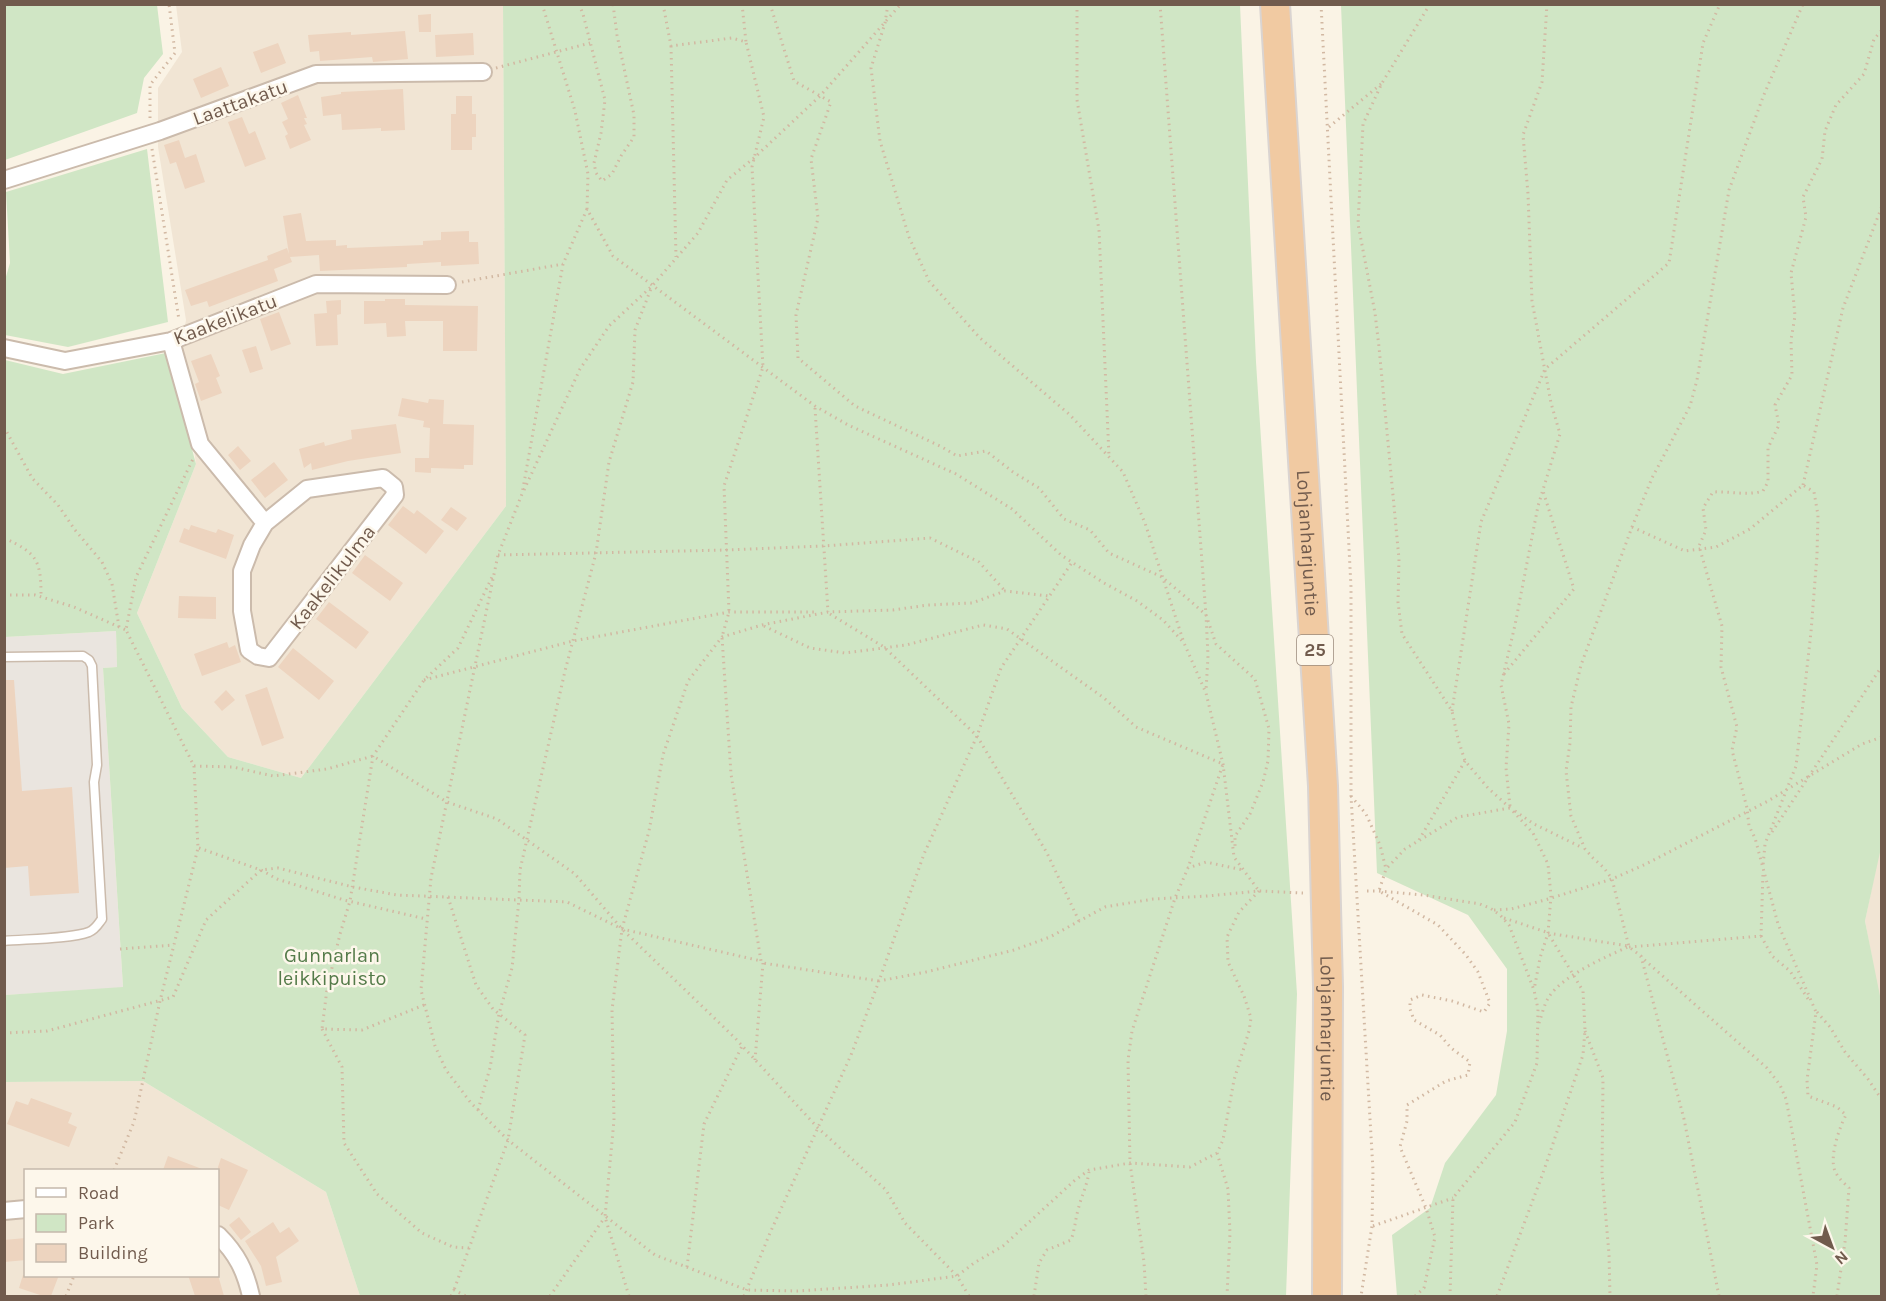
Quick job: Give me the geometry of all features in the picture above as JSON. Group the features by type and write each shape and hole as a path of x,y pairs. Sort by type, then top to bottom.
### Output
{"highway":[{"name":"Lohjanharjuntie","path":"1275,4 1323,786 1328,987 1327,1296"}],"street":[{"name":"Laattakatu","path":"4,180 150,134 316,74 483,72"},
{"name":"Kaakelikatu","path":"4,348 65,361 176,339 316,284 447,285"},
{"path":"176,339 201,444 265,523"},
{"name":"Kaakelikulma","path":"383,478 394,487 395,495 269,658 258,656 249,650 242,611 242,571 252,545 265,523 307,489 383,478"},
{"path":"4,1211 24,1209"},
{"path":"219,1236 229,1246 244,1270 250,1296"}],"lane":[{"path":"4,657 83,656 92,666 97,765 94,782 102,919 91,931 77,935 4,941"}],"path":[{"path":"169,4 175,53 150,85 150,134 176,339"},
{"path":"522,494 563,264 587,209 588,174 576,111 542,4"},
{"path":"579,4 584,14 605,100 594,163 596,173 602,181 612,174 634,137 634,115 617,35 613,4"},
{"path":"663,4 671,46 676,258"},
{"path":"742,4 746,42 764,117 752,167 763,367 724,486 729,612 722,637 731,774 762,962 755,1060"},
{"path":"770,4 794,81 831,102 811,159 818,218 796,315 798,358 855,406 957,456 986,451 1039,488 1064,519 1090,530 1109,554 1162,577 1206,615 1216,644 1255,679 1269,729 1268,761 1263,782 1250,814 1235,837 1234,857"},
{"path":"888,4 885,23 871,68 880,141 909,237 929,281 980,338 1070,415 1123,472 1145,523 1184,643 1206,693 1223,764 1234,857 1259,891"},
{"path":"900,4 820,96 754,159 727,180 698,233 652,286 609,326 580,369 522,494 498,555 431,878 420,990 435,1046 446,1070 478,1110 508,1140 655,1255 747,1290 797,1291 889,1285 957,1276 1003,1246 1089,1170 1130,1163 1190,1167 1217,1153 1223,1140 1234,1080 1251,1018 1244,996 1228,963 1227,937 1239,912 1259,891"},
{"path":"1077,4 1077,100 1099,230 1108,456"},
{"path":"1160,4 1206,615 1208,656 1206,693"},
{"path":"1321,4 1351,587 1350,796 1372,1170 1372,1226 1361,1296"},
{"path":"1430,4 1382,83 1363,124 1358,224 1379,347 1399,560 1398,602 1402,634 1452,711"},
{"path":"1510,808 1506,768 1509,724 1501,685 1538,506 1560,434 1532,301 1523,135 1542,82 1547,4"},
{"path":"1534,990 1540,958 1548,933 1551,898 1548,864 1533,833 1488,788 1465,761 1452,711 1481,522 1545,369 1669,263 1703,43 1720,4"},
{"path":"1803,4 1763,97 1729,190 1697,380 1690,406 1652,478 1581,664 1571,707 1570,743 1566,771 1571,816 1585,849 1612,879 1629,946 1767,1068 1780,1085 1786,1100 1817,1265 1814,1296"},
{"path":"1837,1296 1845,1242 1849,1188 1835,1172 1833,1158 1839,1128 1846,1115 1837,1107 1808,1096 1807,1080 1816,1012 1778,924 1755,838 1749,826 1732,750 1737,727 1721,667 1722,626 1699,546 1706,530 1703,508 1713,492 1732,491 1752,495 1763,491 1768,482 1768,448 1779,425 1775,405 1792,375 1791,340 1795,316 1791,273 1806,217 1803,197 1822,159 1825,131 1836,105 1864,74 1874,39 1881,30"},
{"path":"671,46 732,38 746,42"},
{"path":"483,72 590,44"},
{"path":"1329,127 1382,83"},
{"path":"1632,527 1685,551 1716,547 1750,529 1803,486 1843,308 1881,206"},
{"path":"587,209 612,256 815,406 849,425 956,474 1012,509 1061,555 1137,601 1163,620 1184,643"},
{"path":"447,285 563,264"},
{"path":"478,1110 490,1068 499,1014 512,968 520,870 573,641 596,553 609,462 633,382 635,330 652,286"},
{"path":"815,406 828,612"},
{"path":"4,428 32,478 58,505 75,530 102,562 112,584 119,627"},
{"path":"114,1169 134,1122 160,1001 198,848 194,766 126,630 136,577 201,444"},
{"path":"1803,486 1814,492 1818,515 1811,632 1796,766 1765,844 1761,936 1772,956 1791,971 1816,1012 1830,1027 1845,1052 1868,1079 1881,1100"},
{"path":"1503,676 1574,589 1543,489"},
{"path":"4,538 27,549 38,564 41,597"},
{"path":"498,555 726,550 930,538 979,562 1005,591"},
{"path":"744,1296 770,1233 852,1054 924,854 977,736 1001,668 1073,561"},
{"path":"470,1248 453,1247 422,1233 377,1194 344,1143 342,1067 322,1029 327,989 353,886 373,756 424,680 458,648 495,571"},
{"path":"424,680 573,641 729,612 893,610 928,605 972,603 1005,591 1050,596"},
{"path":"4,595 35,595 75,607 126,630"},
{"path":"629,1296 605,1217 614,1120 612,1010 622,929 649,831 663,755 688,681 722,637 762,625 828,612 884,648 977,736 1047,854 1079,921"},
{"path":"762,625 810,648 845,653 906,645 983,625 1007,628 1104,698 1136,727 1223,764"},
{"path":"1768,838 1881,666"},
{"path":"1492,910 1511,909 1551,898 1612,879 1646,864 1787,790 1862,744 1881,737"},
{"path":"194,766 232,767 273,776 327,769 373,756 447,802 497,819 527,839 575,874 622,929 742,1046 818,1128 886,1190 905,1223 957,1276 969,1296"},
{"path":"1418,841 1465,761"},
{"path":"1146,1296 1144,1262 1130,1163 1128,1060 1132,1030 1174,898 1188,868 1223,764"},
{"path":"1350,796 1366,814 1380,845 1386,868"},
{"path":"1379,891 1386,868 1405,849 1458,817 1510,808 1534,824 1585,849"},
{"path":"198,848 261,870 277,879 350,901 426,919"},
{"path":"1188,868 1206,862 1243,870"},
{"path":"4,1033 47,1031 173,998 206,920 261,870 278,867 353,886 397,894 567,902 622,929 762,962 879,981 1014,950 1050,937 1105,907 1153,899 1259,891 1305,894"},
{"path":"1367,891 1480,904 1492,910 1502,918 1512,932 1534,990 1538,1009 1537,1063 1515,1122 1453,1198 1372,1226"},
{"path":"1379,891 1438,925 1478,972 1490,1003 1484,1012 1452,1001 1422,995 1410,1000 1414,1020 1440,1035 1451,1048 1470,1062 1468,1075 1446,1081 1407,1105 1407,1121 1400,1147 1426,1208 1435,1237 1424,1288 1415,1296"},
{"path":"447,897 477,985 493,1009 525,1035 508,1140 451,1296"},
{"path":"1502,918 1548,933 1629,946 1761,936"},
{"path":"1497,1296 1529,1213 1583,1055 1585,1030 1583,991 1548,933"},
{"path":"120,949 174,945"},
{"path":"1538,1026 1548,997 1559,986 1602,958 1629,946"},
{"path":"1641,956 1684,1119 1719,1296"},
{"path":"322,1029 362,1030 424,1005"},
{"path":"1585,1030 1603,1078 1602,1173 1610,1296"},
{"path":"687,1268 704,1124 742,1046"},
{"path":"1217,1153 1228,1189 1230,1233 1227,1296"},
{"path":"1034,1296 1039,1263 1047,1250 1071,1240 1089,1170"},
{"path":"1450,1296 1453,1198"},
{"path":"550,1296 605,1217"},
{"path":"66,1296 73,1277"},
{"path":"454,1290 466,1296"}],"shaded area":[{"path":"176,5 503,5 506,506 301,778 228,757 182,708 137,613 196,464 180,354 186,320 158,147 158,88 182,52"},
{"path":"116,631 117,667 103,668 123,988 5,995 5,637"},
{"path":"1881,843 1881,1006 1865,921"},
{"path":"143,1081 326,1192 360,1296 5,1296 4,1082"}],"green space":[{"path":"4,5 157,5 163,54 144,78 137,113 5,160"},
{"name":"Gunnarlan leikkipuisto","path":"503,5 1240,5 1256,362 1297,994 1286,1296 360,1296 326,1192 143,1081 5,1082 5,995 123,987 103,668 117,667 116,631 5,637 5,360 63,374 166,353 196,464 137,613 182,708 228,757 301,778 506,506"},
{"path":"1341,5 1881,5 1882,843 1865,921 1882,1006 1881,1296 1397,1296 1392,1235 1430,1208 1445,1163 1496,1095 1507,1031 1507,969 1468,915 1377,873"},
{"path":"147,149 168,322 68,347 5,335 5,280 10,263 6,192"}],"building":[{"path":"431,14 431,32 419,32 418,15"},
{"path":"405,31 408,59 373,62 372,57 320,61 319,51 310,52 308,35"},
{"path":"473,33 474,55 436,57 435,35"},
{"path":"278,43 286,63 261,73 253,52"},
{"path":"221,67 229,86 201,98 193,79"},
{"path":"403,89 405,130 381,131 381,128 342,130 341,114 323,116 321,97 341,94 341,92"},
{"path":"298,95 307,118 304,118 307,124 304,125 311,140 290,149 285,136 288,134 282,122 288,119 281,103"},
{"path":"456,96 472,96 472,114 476,114 476,137 472,137 472,150 451,150 451,114 456,114"},
{"path":"242,117 249,134 255,131 266,159 245,167 228,122"},
{"path":"179,140 185,158 196,154 205,182 185,189 176,162 170,164 164,145"},
{"path":"301,213 306,241 336,240 336,246 347,245 347,248 423,245 423,241 441,240 441,232 469,231 469,242 478,242 479,264 441,266 441,262 407,264 407,267 320,271 319,255 290,257 292,262 274,269 278,281 209,307 207,301 191,306 185,290 268,260 267,256 287,248 289,254 283,216"},
{"path":"385,299 405,299 405,305 478,306 477,351 443,351 443,321 405,321 406,336 387,337 386,323 364,324 364,301 385,301"},
{"path":"341,300 341,314 337,315 338,345 316,346 314,314 327,313 326,301"},
{"path":"279,312 291,344 271,351 260,319"},
{"path":"256,346 263,369 250,373 242,350"},
{"path":"211,354 220,376 216,378 222,393 201,401 195,384 199,382 191,361"},
{"path":"402,398 428,403 429,399 444,400 443,424 474,425 473,465 464,465 464,469 431,468 431,473 415,472 415,458 429,458 430,428 423,427 424,421 398,416"},
{"path":"396,424 401,453 348,461 312,470 311,463 304,468 299,449 324,442 325,446 352,439 351,430"},
{"path":"238,446 251,461 240,470 228,455"},
{"path":"274,462 288,480 265,498 251,480"},
{"path":"403,506 414,514 417,510 444,531 426,554 388,525"},
{"path":"451,507 467,518 457,531 441,520"},
{"path":"191,525 216,533 218,529 234,535 226,559 179,542 184,528 189,530"},
{"path":"365,555 403,583 390,601 352,573"},
{"path":"179,596 216,597 216,619 178,618"},
{"path":"329,602 369,632 356,649 316,619"},
{"path":"227,642 229,648 235,645 241,662 202,676 194,654"},
{"path":"293,648 334,681 319,700 278,667"},
{"path":"4,680 14,680 22,791 72,787 79,893 30,896 28,866 4,868"},
{"path":"267,687 284,738 262,746 245,695"},
{"path":"226,690 235,700 222,711 214,702"},
{"path":"31,1098 72,1113 68,1123 77,1127 69,1147 7,1124 16,1101 28,1105"},
{"path":"168,1156 202,1169 163,1169"},
{"path":"221,1158 248,1170 229,1210 219,1205 218,1167"},
{"path":"239,1217 251,1232 241,1240 229,1225"},
{"path":"273,1222 280,1233 289,1227 299,1241 276,1257 282,1282 266,1286 261,1266 245,1241"},
{"path":"24,1238 24,1260 4,1262 4,1240"},
{"path":"23,1275 24,1277 58,1277 51,1296 43,1296 19,1288"},
{"path":"189,1277 219,1277 224,1296 195,1296"}]}
